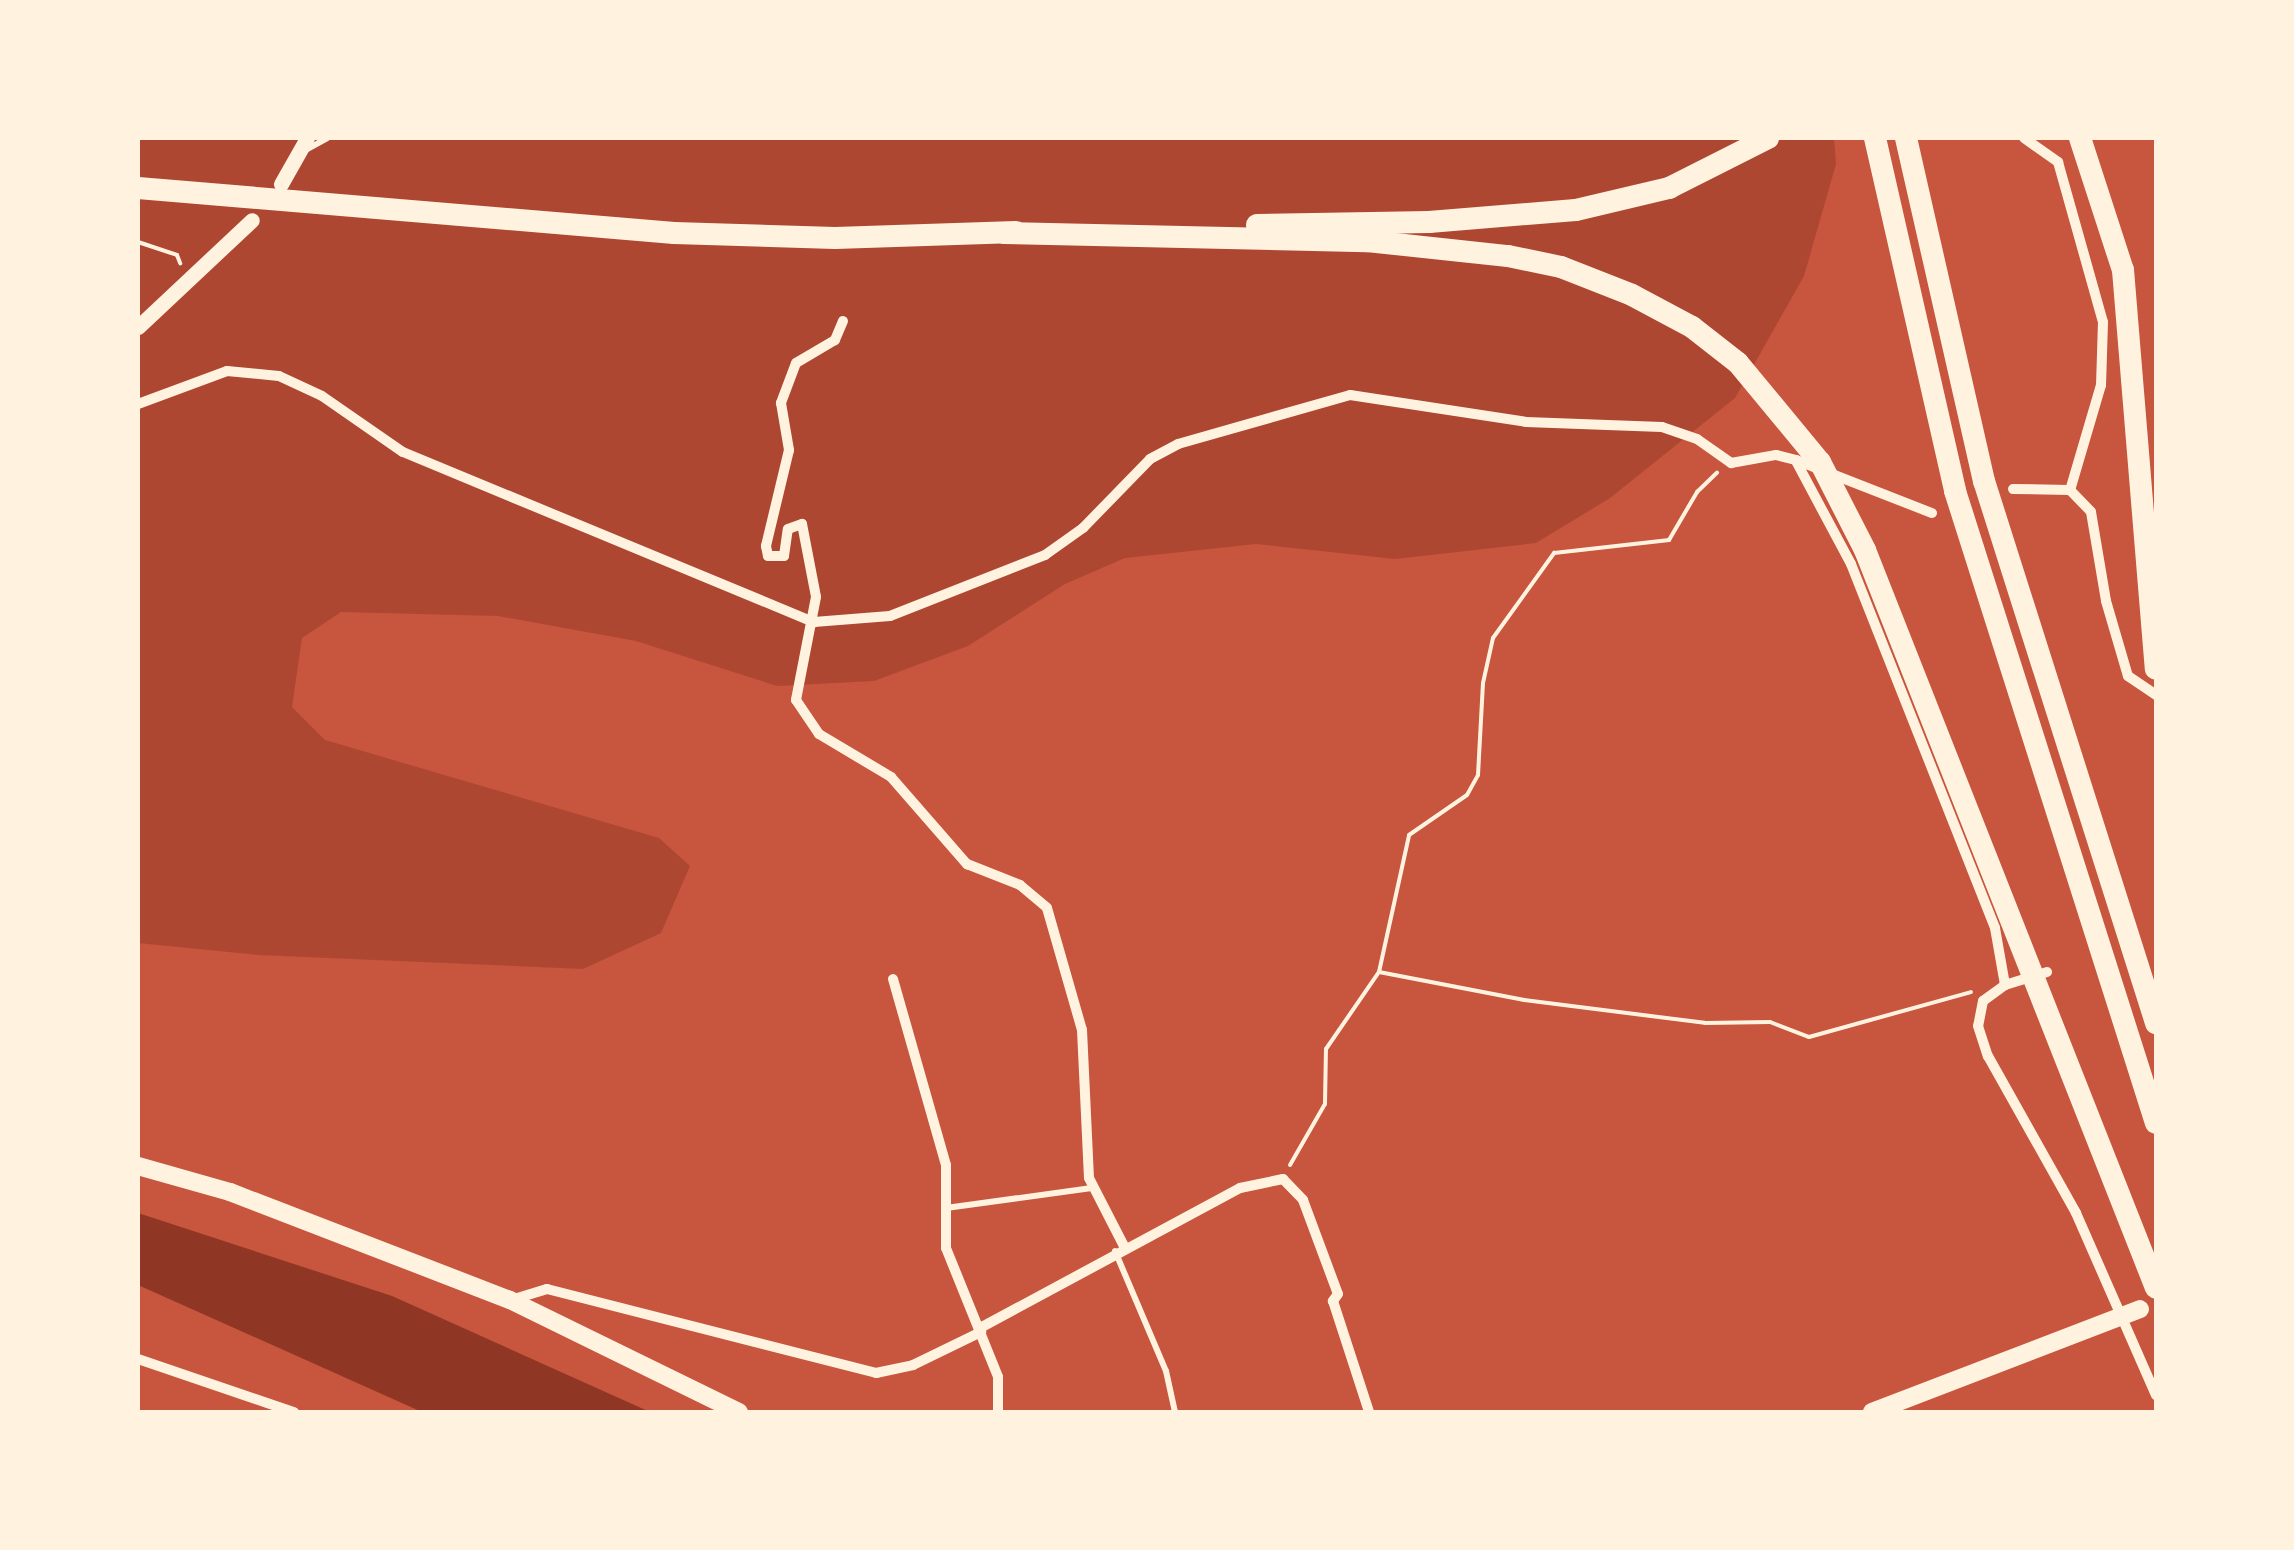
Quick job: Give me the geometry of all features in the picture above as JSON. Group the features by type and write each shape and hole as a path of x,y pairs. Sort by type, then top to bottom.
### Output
{"highway":[{"path":"138,188 674,233 835,238 1523,217 1634,198 1711,171 1768,138"},
{"path":"1875,138 1955,491 2156,1123"},
{"path":"1906,138 1984,481 2156,1024"},
{"path":"2080,138 2122,270 2156,669"},
{"path":"1004,232 1447,245 1560,267 1692,328 1764,387 1820,462 1865,550 2156,1288"}],"main road":[{"path":"138,1166 230,1192 510,1300 739,1412"},
{"path":"1872,1412 2140,1308"}],"street":[{"path":"281,184 306,138"},
{"path":"2024,138 2030,148 2058,162 2102,322 2101,384 2070,490"},
{"path":"138,326 188,284 252,220"},
{"path":"843,322 835,340 814,348 786,375 781,403 789,450 766,530 768,556 777,560 784,556 791,524 802,524 814,579 814,622 796,700 809,725 838,749 891,777 967,864 1020,885 1047,908 1082,1030 1092,1188 1120,1248"},
{"path":"138,404 227,370 280,376 322,396 403,452 814,622 890,616 1045,555 1083,528 1150,459 1178,444 1350,395 1526,422 1662,427 1697,438 1732,463 1776,455 1932,513"},
{"path":"1796,460 1865,600 1995,928 2005,985"},
{"path":"2013,490 2070,490 2091,512 2106,601 2128,676 2156,695"},
{"path":"2047,972 2005,985 1982,1001 1978,1026 1988,1056 2042,1147 2156,1395"},
{"path":"893,979 936,1116 946,1248 998,1378 998,1412"},
{"path":"510,1300 547,1290 876,1373 913,1365 1120,1248 1240,1188 1283,1178 1303,1200 1338,1294 1333,1301 1369,1412"},
{"path":"138,1360 294,1412"}],"lane":[{"path":"295,157 327,138"},
{"path":"945,1208 1092,1188"},
{"path":"1120,1248 1166,1370 1175,1412"}],"path":[{"path":"138,242 177,256 188,284"},
{"path":"1283,1178 1325,1104 1326,1049 1378,972 1406,843 1474,786 1487,658 1540,567 1573,546 1670,540 1696,492 1732,463"},
{"path":"1378,972 1560,1005 1705,1023 1770,1022 1809,1037 1976,991 1982,1001"}],"shaded area":[{"path":"138,138 1834,138 1836,164 1804,276 1735,398 1610,498 1536,543 1395,559 1256,544 1125,558 1065,584 968,646 874,681 777,686 636,641 498,616 341,612 302,638 292,707 325,740 659,838 690,866 661,933 583,969 258,955 138,943"},
{"path":"138,1213 392,1296 650,1412 422,1412 138,1285"}]}
